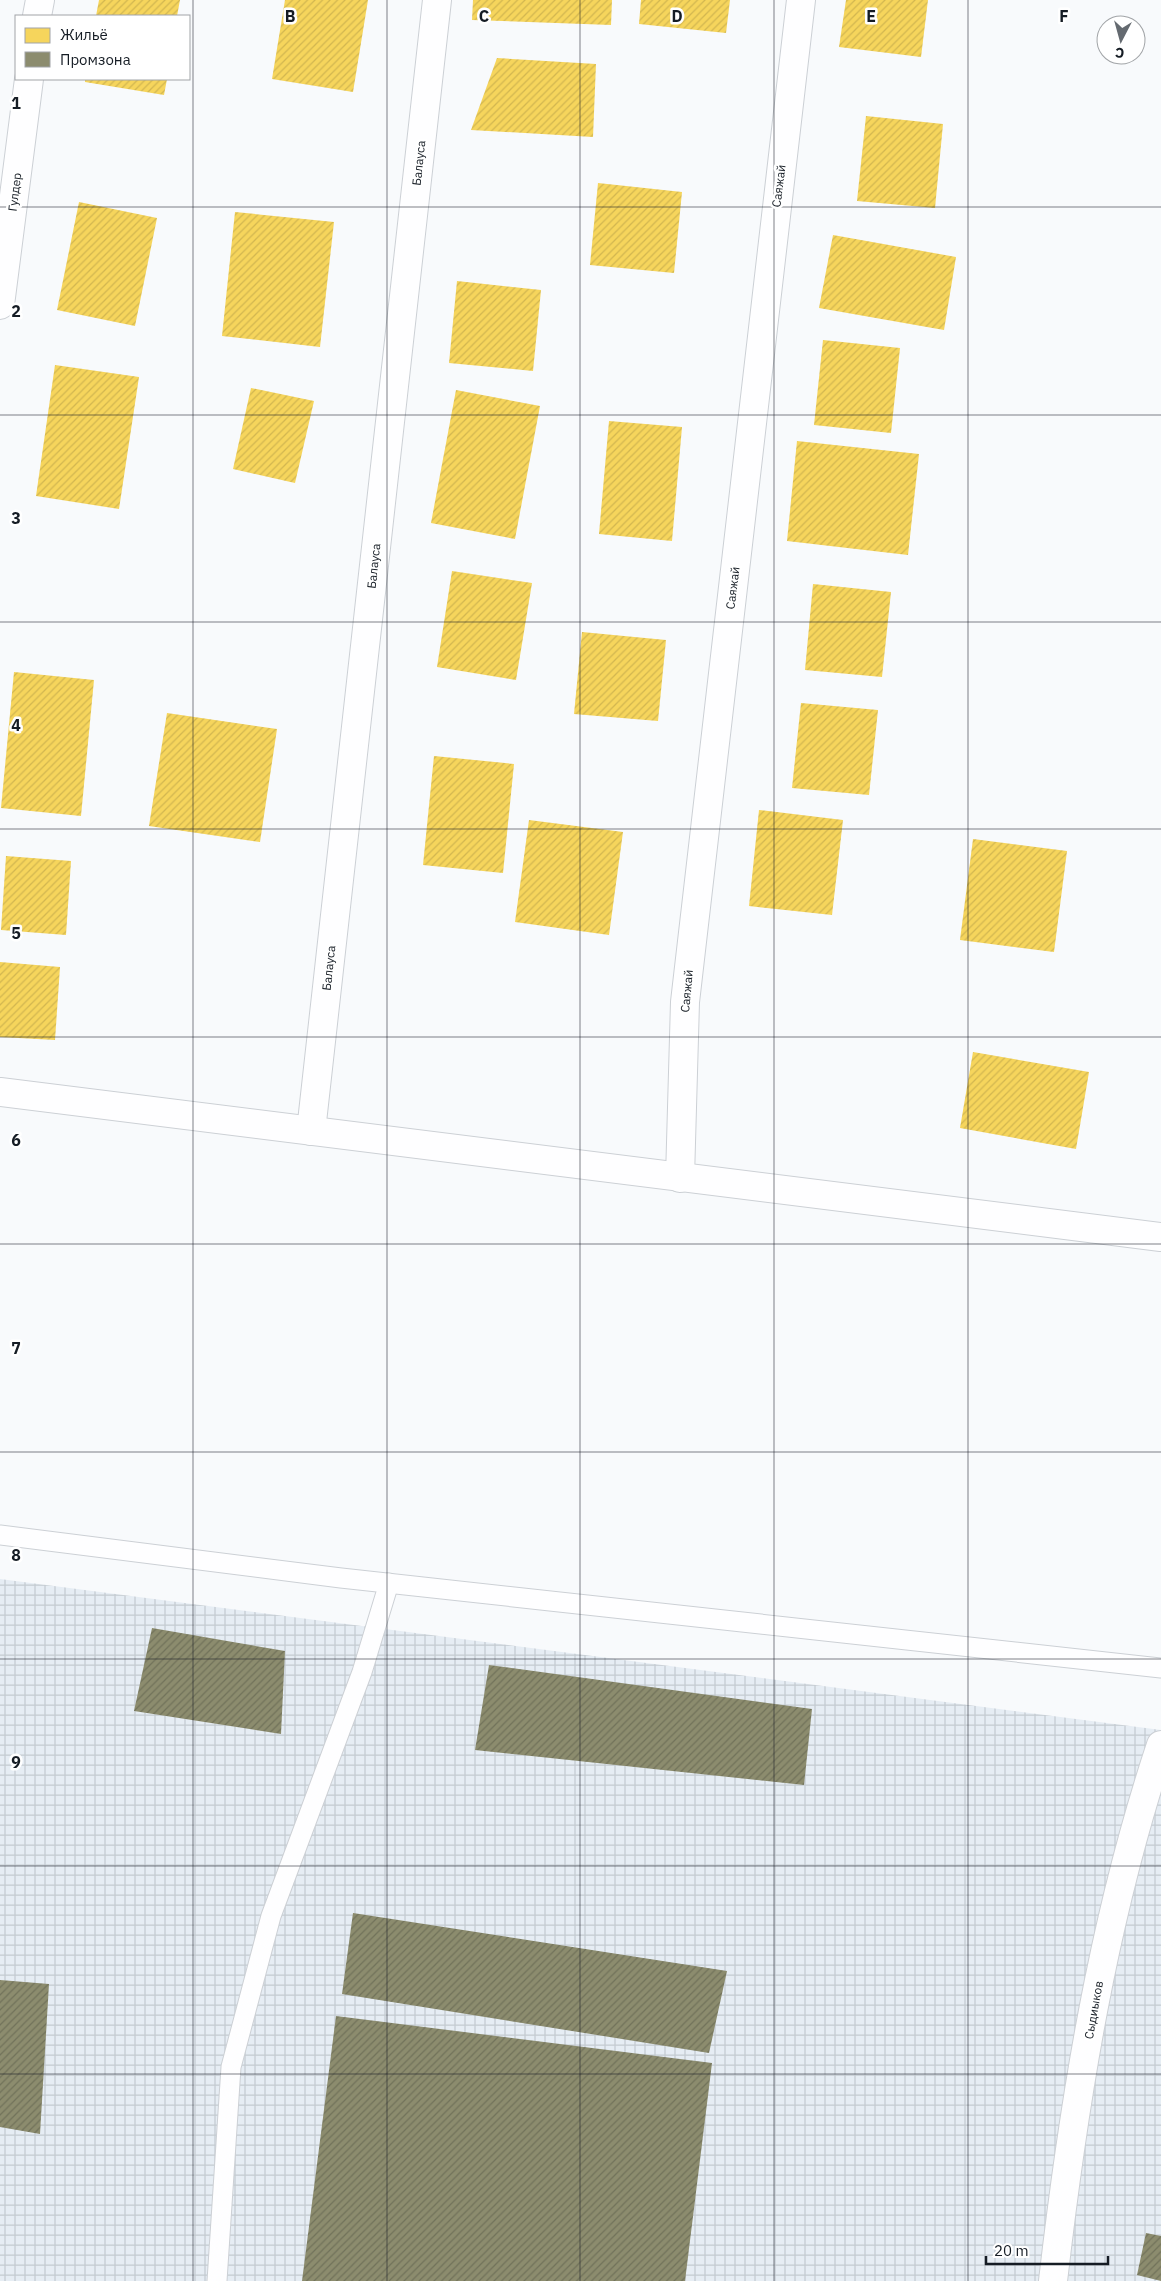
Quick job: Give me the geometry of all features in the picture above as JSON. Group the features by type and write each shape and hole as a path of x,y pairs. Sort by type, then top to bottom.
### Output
{"street":[{"path":"37,15 40,0"},
{"name":"Балауса","path":"311,1131 437,0"},
{"name":"Саяжай","path":"680,1178 685,1002 801,0"},
{"name":"Гулдер","path":"0,305 29,80"},
{"path":"0,1092 1161,1237"},
{"name":"Сыдиыков","path":"1053,2281 1065,2176 1105,1945 1139,1812 1161,1746"}],"lane":[{"path":"0,1536 389,1583 1161,1668"},
{"path":"217,2281 231,2067 271,1916 362,1672 389,1583"}],"shaded area":[{"path":"0,1579 1161,1730 1161,2281 0,2281"}],"building: Жильё":[{"path":"99,0 180,0 177,15 96,15"},
{"path":"285,0 368,0 353,92 272,79"},
{"path":"473,0 612,0 611,25 472,20"},
{"path":"641,0 730,0 726,33 639,24"},
{"path":"846,0 928,0 921,57 839,47"},
{"path":"497,58 596,64 593,137 471,130"},
{"path":"85,80 167,80 164,95 85,82"},
{"path":"866,116 943,124 935,208 857,201"},
{"path":"598,183 682,192 674,273 590,265"},
{"path":"79,202 157,218 135,326 57,310"},
{"path":"235,212 334,222 320,347 222,336"},
{"path":"833,235 956,257 944,330 819,308"},
{"path":"457,281 541,290 533,371 449,363"},
{"path":"823,340 900,348 891,433 814,425"},
{"path":"55,365 139,377 119,509 36,496"},
{"path":"251,388 314,401 295,483 233,469"},
{"path":"456,390 540,406 515,539 431,523"},
{"path":"609,421 682,427 672,541 599,534"},
{"path":"797,441 919,454 908,555 787,541"},
{"path":"452,571 532,583 516,680 437,667"},
{"path":"813,584 891,592 882,677 805,670"},
{"path":"582,632 666,640 658,721 574,714"},
{"path":"14,672 94,680 81,816 1,808"},
{"path":"801,703 878,710 869,795 792,788"},
{"path":"167,713 277,729 260,842 149,826"},
{"path":"434,756 514,764 503,873 423,865"},
{"path":"759,810 843,820 832,915 749,906"},
{"path":"529,820 623,832 609,935 515,922"},
{"path":"973,839 1067,851 1054,952 960,940"},
{"path":"6,856 71,861 66,935 1,930"},
{"path":"0,962 60,967 55,1040 0,1037"},
{"path":"973,1052 1089,1072 1076,1149 960,1128"}],"building: Промзона":[{"path":"152,1628 285,1651 281,1734 134,1711"},
{"path":"489,1665 812,1709 804,1785 475,1750"},
{"path":"353,1913 727,1971 709,2053 342,1994"},
{"path":"0,1980 49,1984 40,2134 0,2127"},
{"path":"336,2016 712,2063 685,2281 302,2281"},
{"path":"1146,2233 1161,2236 1161,2281 1137,2275"}]}
